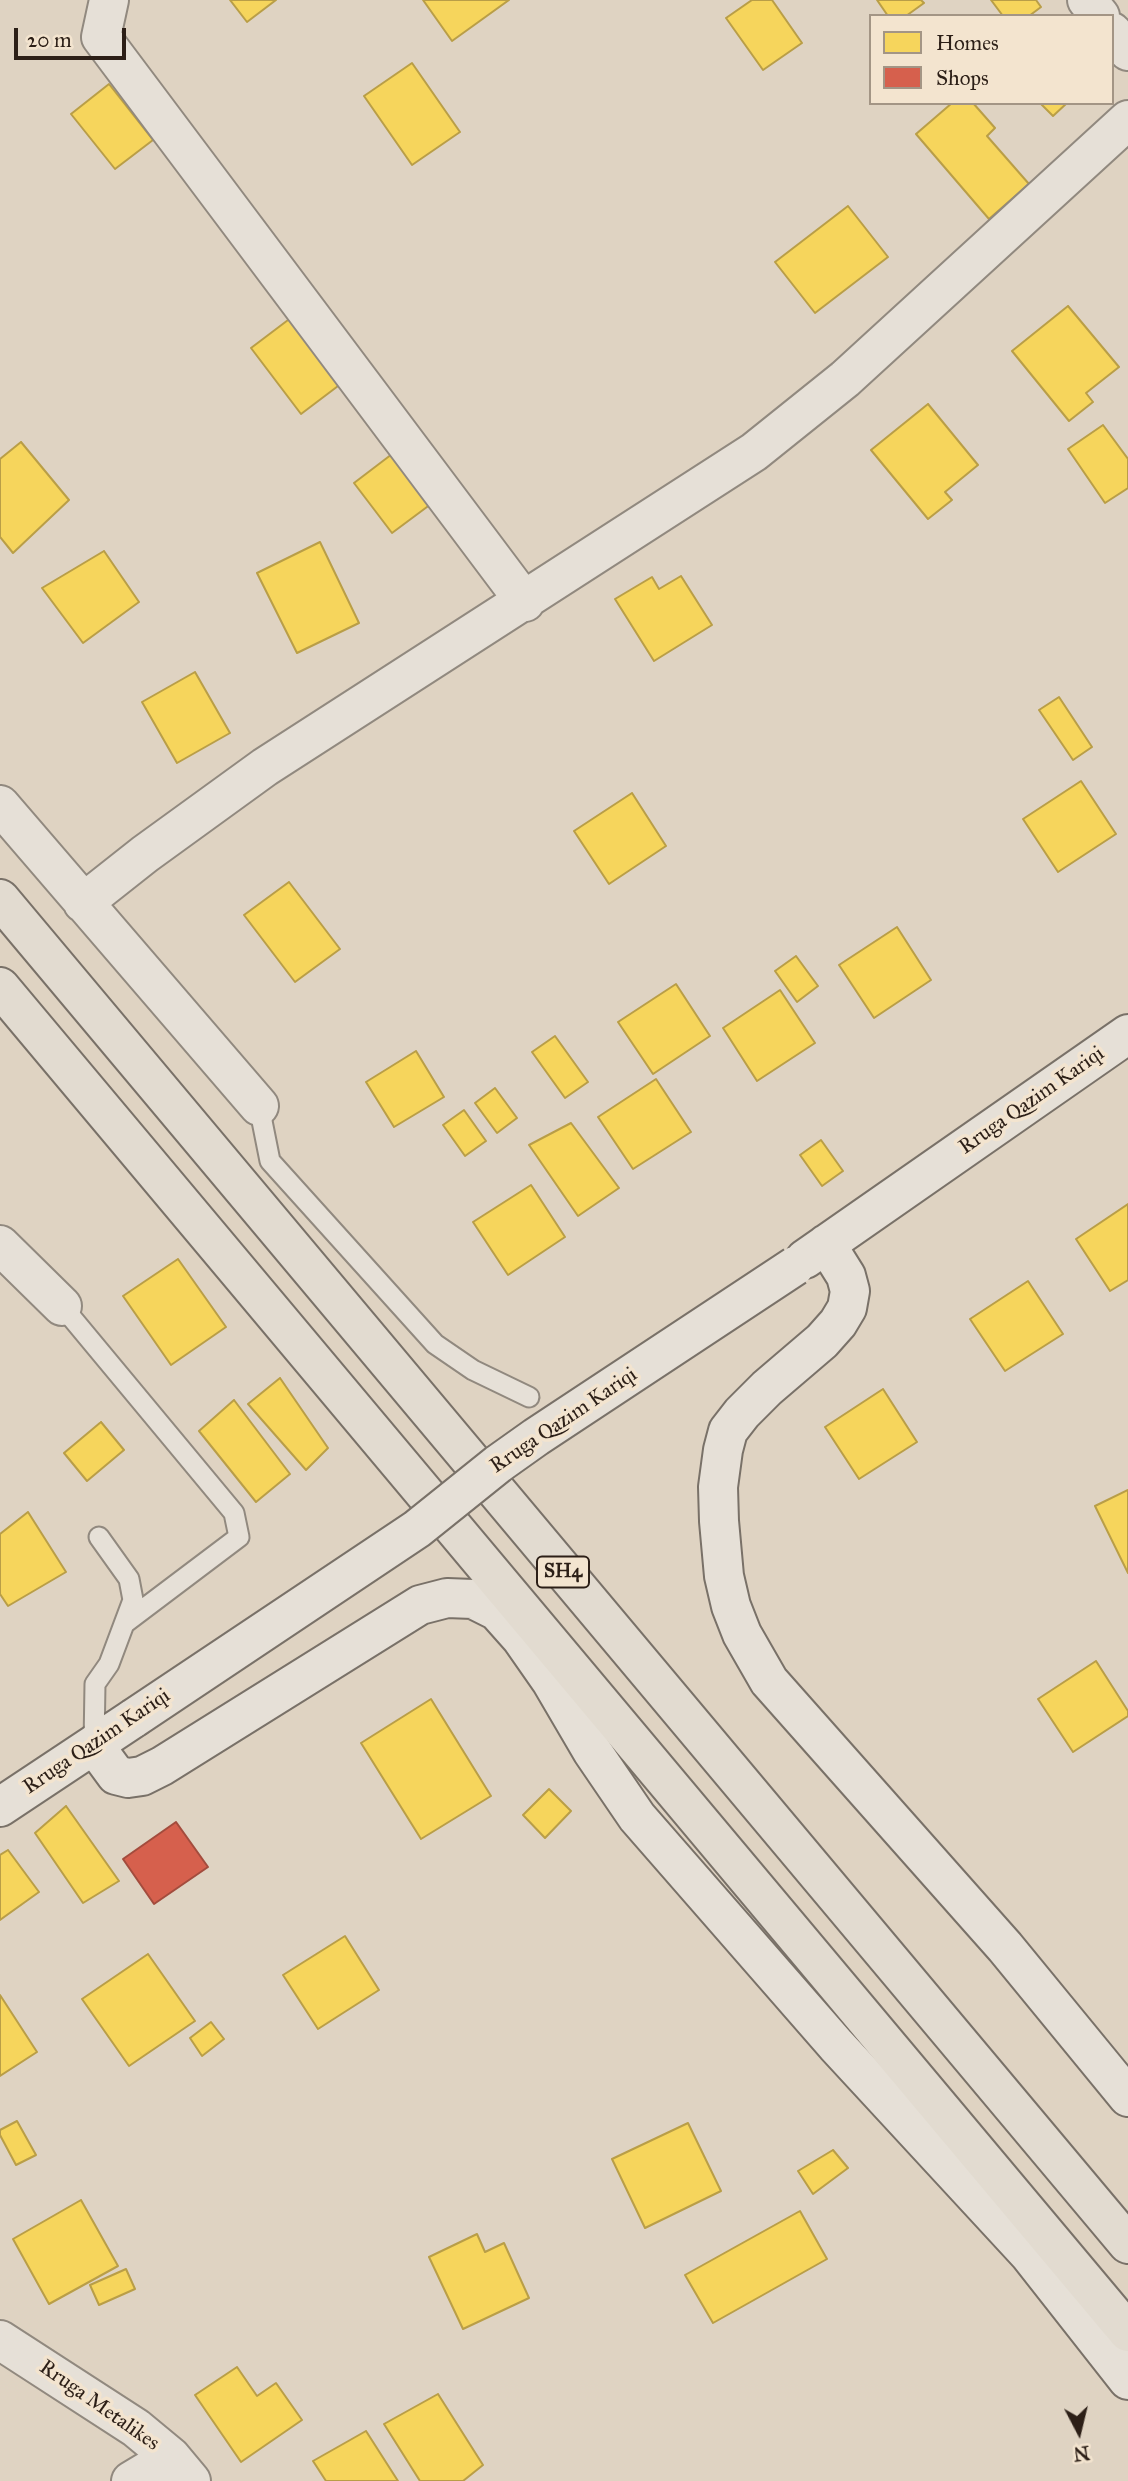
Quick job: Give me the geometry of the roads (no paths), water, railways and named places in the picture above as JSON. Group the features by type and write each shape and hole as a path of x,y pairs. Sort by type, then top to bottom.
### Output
{"highway":[{"name":"SH4","path":"0,899 1128,2244"},
{"name":"SH4","path":"0,987 1128,2332"}],"street":[{"path":"108,0 101,37 525,602"},
{"path":"1087,0 1098,14"},
{"path":"1114,34 1128,51"},
{"path":"83,903 145,854 265,768 733,466 785,428 845,379 1128,120"},
{"path":"0,805 259,1105"},
{"name":"Rruga Qazim Kariqi","path":"0,1807 417,1529 536,1437 795,1266 1128,1034"},
{"path":"826,1244 846,1276 850,1291 847,1308 822,1341 742,1413 728,1431 723,1450 718,1487 719,1521 724,1576 731,1606 742,1634 769,1681 1005,1947 1128,2097"},
{"path":"0,1245 62,1306"},
{"path":"94,1745 116,1775 142,1776 420,1605 447,1598 473,1599 497,1611 551,1681 592,1751 637,1816 836,2045 1029,2255 1128,2380"},
{"name":"Rruga Metalikes","path":"0,2340 136,2428 181,2469"},
{"path":"131,2481 181,2469"}],"lane":[{"path":"259,1105 270,1161 435,1344 472,1370 528,1397"},
{"path":"62,1306 234,1513 239,1537 125,1623"},
{"path":"94,1745 96,1684 109,1664 133,1600 129,1579 99,1537"}]}
